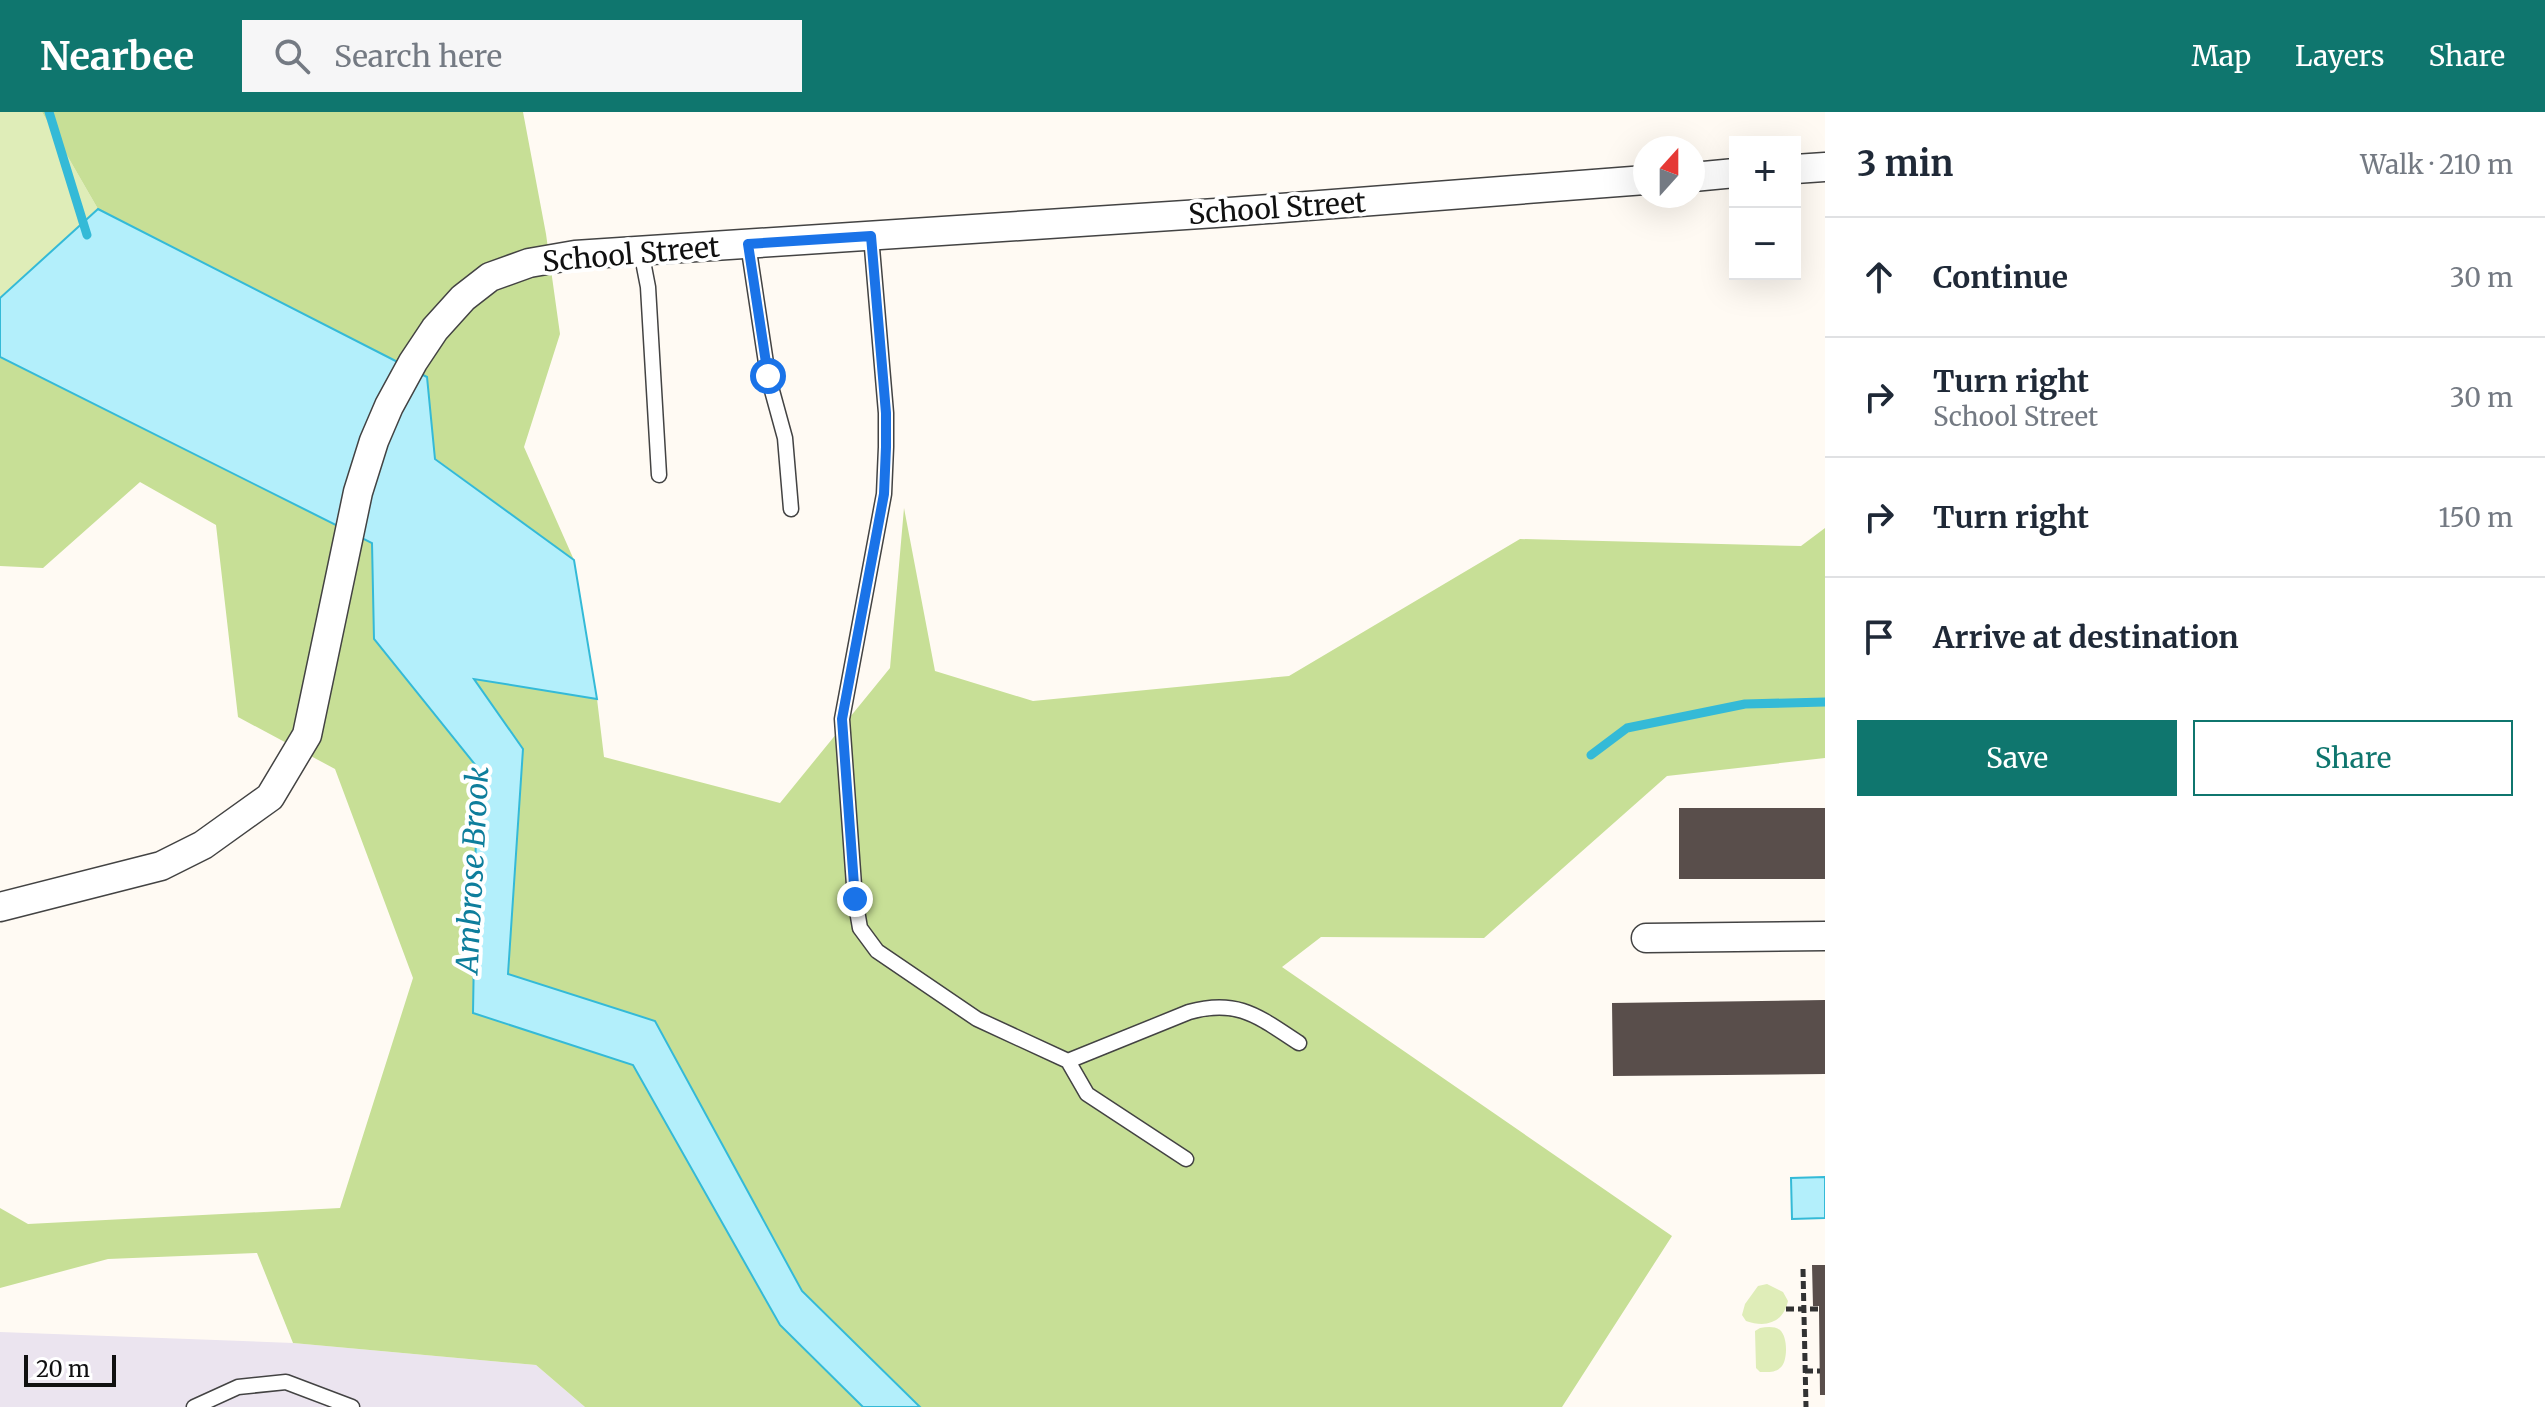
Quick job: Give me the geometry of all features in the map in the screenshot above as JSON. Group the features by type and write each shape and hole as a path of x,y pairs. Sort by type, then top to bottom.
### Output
{"street":[{"path":"1801,169 1825,167"},
{"path":"1705,176 1729,174"},
{"name":"School Street","path":"0,907 161,866 203,845 270,797 307,735 346,545 374,441 407,373 435,329 463,298 490,277 529,263 575,255 1633,181"},
{"path":"1646,938 1825,936"}],"lane":[{"path":"871,236 886,413 884,494 842,719 855,899 860,928 877,951 977,1019 1068,1061 1087,1094 1186,1159"},
{"path":"748,244 768,376 785,438 791,509"},
{"path":"641,251 648,287 659,475"},
{"path":"1068,1061 1209,1006 1241,1008 1252,1012 1299,1043"},
{"path":"194,1407 238,1387 286,1382 352,1407"}],"path":[{"path":"1803,1269 1806,1407"},
{"path":"1786,1309 1819,1309"},
{"path":"1805,1371 1820,1371"}],"shaded area":[{"path":"0,1332 293,1343 536,1365 585,1407 0,1407"}],"green space":[{"path":"0,112 42,112 98,209 0,298"},
{"path":"42,112 523,112 546,234 560,334 524,447 574,560 435,458 426,377 98,209"},
{"path":"0,357 372,543 374,639 477,767 473,1013 633,1065 780,1324 863,1407 585,1407 536,1365 293,1343 257,1253 108,1259 0,1288 0,1208 28,1224 340,1208 413,978 335,769 238,717 216,525 140,482 43,568 0,566"},
{"path":"904,508 935,671 1033,701 1289,676 1520,539 1801,546 1825,528 1825,758 1667,776 1484,938 1321,937 1282,967 1672,1236 1562,1407 920,1407 802,1291 655,1021 508,974 523,749 473,678 597,699 604,757 780,803 890,668"},
{"path":"1767,1284 1783,1292 1788,1301 1786,1308 1778,1319 1767,1324 1746,1321 1742,1315 1745,1304 1758,1286"},
{"path":"1770,1327 1783,1333 1786,1349 1784,1361 1776,1371 1760,1372 1756,1368 1755,1331"}],"water":[{"path":"98,209 427,377 435,459 574,560 597,699 474,679 523,749 508,974 655,1021 802,1291 920,1407 863,1407 780,1325 633,1065 473,1013 477,767 374,639 372,543 0,357 0,298"},
{"path":"1825,1177 1825,1218 1792,1219 1791,1178"}],"building":[{"path":"1679,808 1825,808 1825,879 1679,879"},
{"path":"1825,1000 1825,1074 1613,1076 1612,1003"},
{"path":"1812,1265 1825,1265 1825,1395 1820,1395 1819,1306 1813,1306"}],"waterway":[{"name":"Ambrose Brook","path":"49,112 87,235"},
{"name":"Ambrose Brook","path":"1591,755 1627,728 1745,704 1825,702"}],"route":[{"path":"768,376 748,244 871,236 886,413 886,447 884,494 842,719 855,899"}]}
